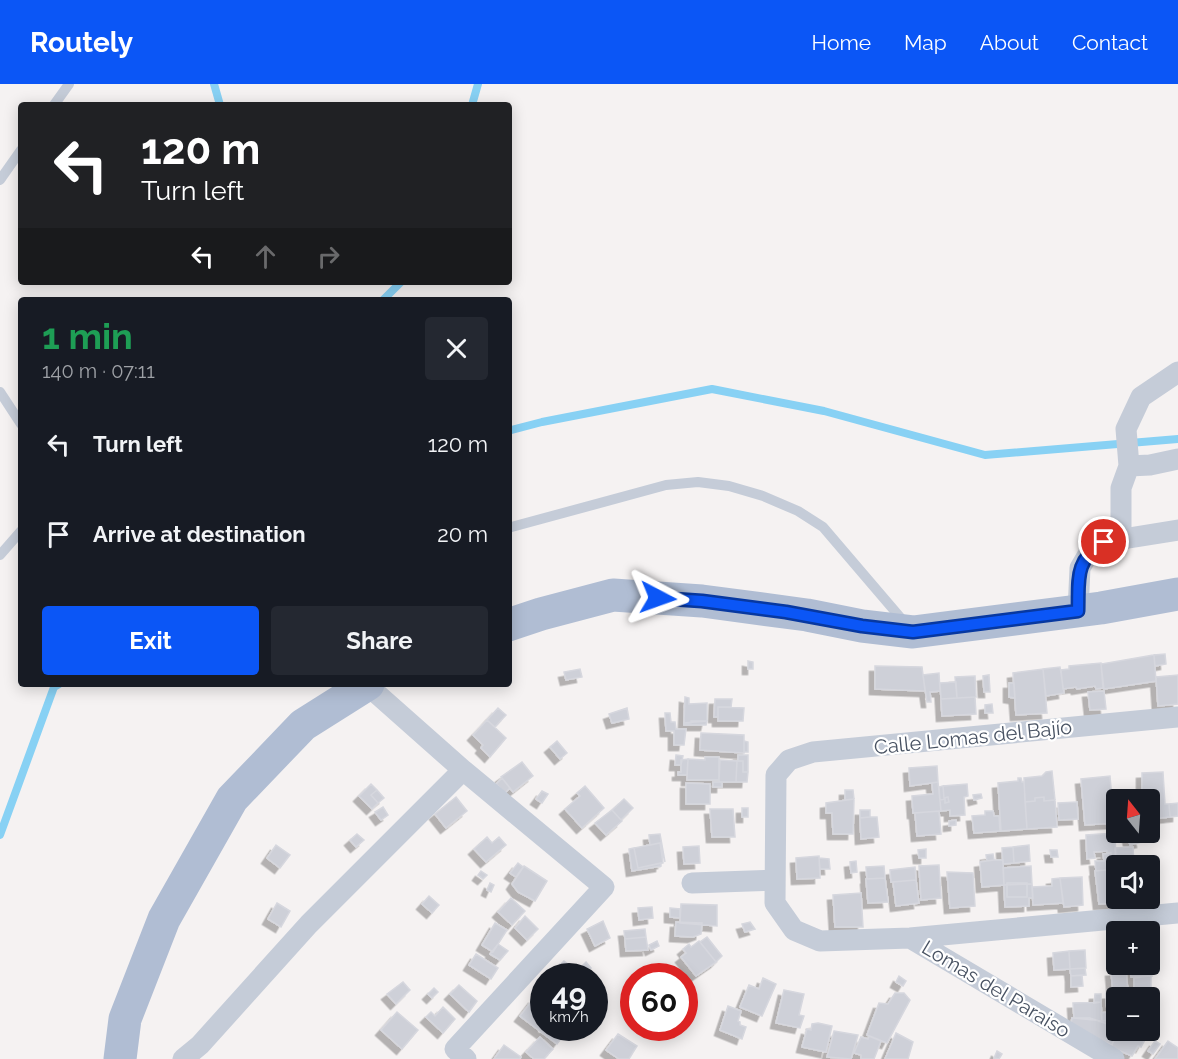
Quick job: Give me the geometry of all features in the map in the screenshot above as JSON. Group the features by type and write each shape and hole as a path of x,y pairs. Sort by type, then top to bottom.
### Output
{"main road":[{"path":"512,624 614,595 702,601 913,632 1078,611 1178,594"},
{"path":"120,1059 125,1019 164,919 232,799 303,725 362,687"}],"street":[{"path":"1121,540 1121,488 1129,466 1126,429 1141,397 1178,372"},
{"path":"1129,466 1149,465 1178,459"},
{"path":"1078,611 1080,568 1090,551 1104,542 1178,530"},
{"path":"370,687 463,770 604,887 460,1054"},
{"name":"Calle Lomas del Bajío","path":"775,880 776,775 789,760 813,752 1178,717"},
{"path":"183,1059 200,1045 309,924 463,770"},
{"path":"692,883 775,880 775,903 794,930 820,941 910,938 1178,913"},
{"name":"Lomas del Paraiso","path":"910,938 1114,1059"}],"lane":[{"path":"56,102 69,84"},
{"path":"0,180 18,154"},
{"path":"0,392 18,419"},
{"path":"512,527 666,485 698,482 729,486 764,496 798,511 823,527 913,632"},
{"path":"0,555 18,534"}],"building":[{"path":"1165,654 1166,664 1155,666 1154,655"},
{"path":"1154,655 1156,681 1104,689 1101,664"},
{"path":"748,661 753,662 753,669 748,669"},
{"path":"1101,663 1103,688 1096,689 1095,686 1063,689 1061,670 1069,669 1069,666"},
{"path":"875,666 922,667 925,691 875,689"},
{"path":"1060,667 1064,693 1046,696 1043,669"},
{"path":"580,669 582,677 566,680 564,672"},
{"path":"1043,669 1047,713 1016,715 1013,673"},
{"path":"939,673 940,691 930,692 931,702 927,702 923,675"},
{"path":"989,675 990,692 984,692 983,676"},
{"path":"1178,675 1178,704 1158,706 1156,677"},
{"path":"975,676 976,697 957,698 955,677"},
{"path":"956,682 957,698 941,699 940,683"},
{"path":"1009,683 1014,683 1015,698 1009,697"},
{"path":"1104,691 1106,709 1090,710 1088,692"},
{"path":"685,697 689,698 689,704 707,703 707,721 684,723"},
{"path":"975,697 976,714 942,716 941,699"},
{"path":"715,699 732,699 731,707 718,707 718,717 714,717"},
{"path":"992,704 993,713 985,713 985,705"},
{"path":"718,707 744,708 743,721 718,721"},
{"path":"498,708 506,715 495,727 487,720"},
{"path":"627,708 629,719 612,723 609,714"},
{"path":"665,713 670,713 671,722 675,722 676,729 686,729 684,745 674,745 674,731 666,731"},
{"path":"487,720 506,738 490,757 473,735"},
{"path":"691,721 707,721 706,725 684,725"},
{"path":"701,733 744,735 744,753 700,750"},
{"path":"557,741 567,753 560,759 550,747"},
{"path":"744,741 748,742 748,752 744,752"},
{"path":"676,755 683,756 681,765 675,765"},
{"path":"738,755 748,755 748,772 743,772 743,761 738,761"},
{"path":"705,757 719,757 719,780 687,780 688,759 705,760"},
{"path":"688,759 687,775 678,775 678,772 681,772 681,760"},
{"path":"720,760 737,761 736,782 719,782"},
{"path":"737,761 743,761 743,772 748,772 747,782 736,782"},
{"path":"522,762 533,776 513,792 501,777"},
{"path":"937,766 938,782 910,786 909,768"},
{"path":"1052,771 1055,800 1044,801 1044,797 1025,802 1024,778 1042,776"},
{"path":"1163,772 1165,804 1169,804 1170,817 1160,818 1160,789 1142,789 1142,773"},
{"path":"1110,776 1111,789 1106,789 1106,824 1085,825 1081,779"},
{"path":"502,778 510,788 505,793 496,784"},
{"path":"1018,778 1024,782 1027,829 1001,831 998,783 1018,781"},
{"path":"713,782 722,782 722,787 713,787"},
{"path":"938,782 941,811 913,813 912,796 933,794 932,783"},
{"path":"686,783 710,784 710,804 686,804"},
{"path":"371,784 377,790 371,795 378,803 372,809 359,796"},
{"path":"967,784 968,796 964,797 965,815 950,816 950,810 941,811 940,800 945,799 945,803 949,802 948,797 944,798 943,786"},
{"path":"585,786 604,808 582,828 565,809 580,796 577,793"},
{"path":"943,786 944,798 948,797 949,802 945,803 945,799 940,800 939,787"},
{"path":"377,790 384,798 378,803 371,795"},
{"path":"845,790 853,790 854,799 845,800"},
{"path":"542,791 548,794 542,803 536,799"},
{"path":"981,794 982,798 974,800 973,795"},
{"path":"456,797 467,811 446,828 435,814"},
{"path":"1044,797 1044,801 1055,800 1057,827 1027,829 1025,802"},
{"path":"624,799 633,808 621,820 612,810"},
{"path":"854,799 853,834 833,834 832,813 826,813 826,803"},
{"path":"1077,802 1078,819 1059,820 1058,803"},
{"path":"1178,803 1178,816 1170,817 1169,804"},
{"path":"383,807 388,815 381,820 375,812"},
{"path":"742,808 748,808 748,817 742,817"},
{"path":"710,809 733,809 735,837 712,837"},
{"path":"612,810 622,821 606,835 595,823"},
{"path":"860,810 870,810 870,817 860,818"},
{"path":"939,811 941,834 917,836 915,813"},
{"path":"985,811 993,811 994,816 999,816 1000,831 974,833 972,816 985,815"},
{"path":"877,817 879,837 861,839 860,818"},
{"path":"956,820 956,825 949,826 949,821"},
{"path":"357,834 364,840 356,847 350,840"},
{"path":"660,834 665,862 660,843 650,845 649,835"},
{"path":"1106,834 1106,843 1115,843 1116,855 1111,855 1107,851 1094,852 1095,858 1087,859 1086,835"},
{"path":"487,837 492,843 499,837 506,845 486,862 474,849"},
{"path":"660,843 663,863 638,868 634,848"},
{"path":"276,845 290,855 280,868 267,858"},
{"path":"1029,845 1030,861 1014,863 1013,847"},
{"path":"699,846 700,863 684,864 683,847"},
{"path":"1013,847 1014,863 1003,864 1002,848"},
{"path":"1133,847 1133,855 1115,855 1115,848"},
{"path":"634,848 638,868 661,863 661,866 632,871 629,849"},
{"path":"926,849 926,858 919,858 918,850"},
{"path":"1050,850 1057,850 1058,857 1051,857"},
{"path":"1111,853 1111,855 1106,855 1106,870 1096,871 1095,861 1104,861 1103,854"},
{"path":"993,854 994,860 987,861 986,855"},
{"path":"819,856 820,878 797,879 796,858"},
{"path":"819,858 829,859 830,869 820,869"},
{"path":"1003,860 1004,885 982,887 980,862"},
{"path":"856,861 857,872 851,873 850,862"},
{"path":"518,863 523,867 516,877 510,873"},
{"path":"939,865 941,898 921,900 919,866"},
{"path":"524,866 547,881 535,901 518,892 512,884"},
{"path":"884,866 885,878 867,879 866,867"},
{"path":"1031,866 1032,884 1004,885 1003,868"},
{"path":"915,867 916,880 891,882 890,870"},
{"path":"1106,870 1106,904 1099,904 1095,871"},
{"path":"481,871 487,875 483,879 478,875"},
{"path":"947,872 973,873 975,906 950,908"},
{"path":"1082,877 1083,905 1064,907 1060,878"},
{"path":"885,878 888,902 868,903 866,879"},
{"path":"1060,878 1063,903 1033,905 1032,887 1052,886 1052,879"},
{"path":"916,880 919,903 896,906 893,882"},
{"path":"490,883 494,885 491,892 487,890"},
{"path":"1007,883 1027,883 1027,897 1007,897"},
{"path":"1027,884 1032,884 1033,898 1029,898 1029,906 1005,907 1004,885 1007,885 1007,897 1027,897"},
{"path":"861,893 863,927 835,927 833,895"},
{"path":"429,896 439,905 432,913 422,904"},
{"path":"511,898 525,911 512,925 498,912"},
{"path":"277,903 290,911 281,927 268,919"},
{"path":"681,904 717,905 717,926 680,923"},
{"path":"652,907 653,918 639,920 638,908"},
{"path":"670,908 680,909 680,918 670,917"},
{"path":"525,916 538,929 527,940 515,928"},
{"path":"603,921 610,938 595,946 587,929"},
{"path":"676,922 702,923 701,934 693,937 675,936"},
{"path":"750,922 755,929 745,932 742,924"},
{"path":"495,923 507,930 493,952 482,945"},
{"path":"645,929 646,937 625,939 624,931"},
{"path":"646,937 648,950 626,951 625,939"},
{"path":"707,937 722,956 716,962 700,942"},
{"path":"657,941 659,946 651,950 649,945"},
{"path":"699,941 716,962 698,975 698,963 686,963 681,957 686,953 683,949 689,944 691,947"},
{"path":"498,944 508,951 500,960 490,954"},
{"path":"1085,950 1086,968 1070,969 1069,951"},
{"path":"1069,951 1070,969 1054,970 1053,953"},
{"path":"476,954 498,968 491,979 469,965"},
{"path":"1085,968 1086,975 1071,976 1070,969"},
{"path":"1082,975 1083,986 1071,987 1071,976"},
{"path":"1111,975 1126,975 1127,987 1112,987"},
{"path":"1131,975 1152,976 1131,977"},
{"path":"899,976 906,981 903,986 896,982"},
{"path":"1151,976 1151,987 1134,987 1134,978"},
{"path":"763,978 776,984 762,1016 740,1007 749,985 759,989"},
{"path":"403,982 410,990 396,1004 387,994"},
{"path":"459,985 477,1001 469,1012 450,994"},
{"path":"434,988 438,992 432,998 428,994"},
{"path":"784,990 804,994 799,1015 804,1016 800,1028 776,1023"},
{"path":"895,993 904,993 910,1000 887,1043 867,1035 879,1003 888,1004"},
{"path":"1095,994 1101,994 1101,1002 1094,1003"},
{"path":"1101,1002 1102,1021 1074,1018 1073,1003"},
{"path":"530,1003 530,1024 520,1016"},
{"path":"728,1006 741,1011 738,1021 740,1025 746,1027 742,1039 720,1030"},
{"path":"443,1007 455,1019 443,1033 426,1017 431,1012 435,1016"},
{"path":"397,1012 418,1030 402,1049 381,1030"},
{"path":"1106,1012 1106,1021 1102,1021 1101,1013"},
{"path":"1072,1018 1090,1018 1106,1023 1106,1041 1114,1041 1112,1045 1070,1029"},
{"path":"812,1024 832,1026 826,1052 802,1047 807,1029 811,1030"},
{"path":"834,1031 858,1035 851,1059 827,1057"},
{"path":"896,1033 913,1042 908,1059 885,1059"},
{"path":"618,1034 620,1041 629,1041 637,1046 629,1059 619,1059 606,1050"},
{"path":"869,1036 881,1041 874,1059 861,1059 861,1055 854,1053 861,1037 868,1039"},
{"path":"536,1041 544,1041 553,1049 544,1059 534,1059 526,1052"},
{"path":"1113,1041 1144,1041 1132,1056 1111,1047"},
{"path":"1155,1041 1160,1044 1153,1054 1148,1051"},
{"path":"1168,1041 1178,1048 1178,1059 1155,1059"},
{"path":"504,1045 521,1057 519,1059 494,1059"},
{"path":"997,1051 1002,1054 999,1059 994,1058"}],"waterway":[{"path":"214,84 219,102"},
{"path":"473,102 478,84"},
{"path":"386,297 398,285"},
{"path":"512,430 712,389 824,411 985,455 1178,439"},
{"path":"0,835 54,687"}],"route":[{"path":"658,598 702,601 786,612 862,626 913,632 1078,611 1080,568 1090,551 1104,542"}]}
